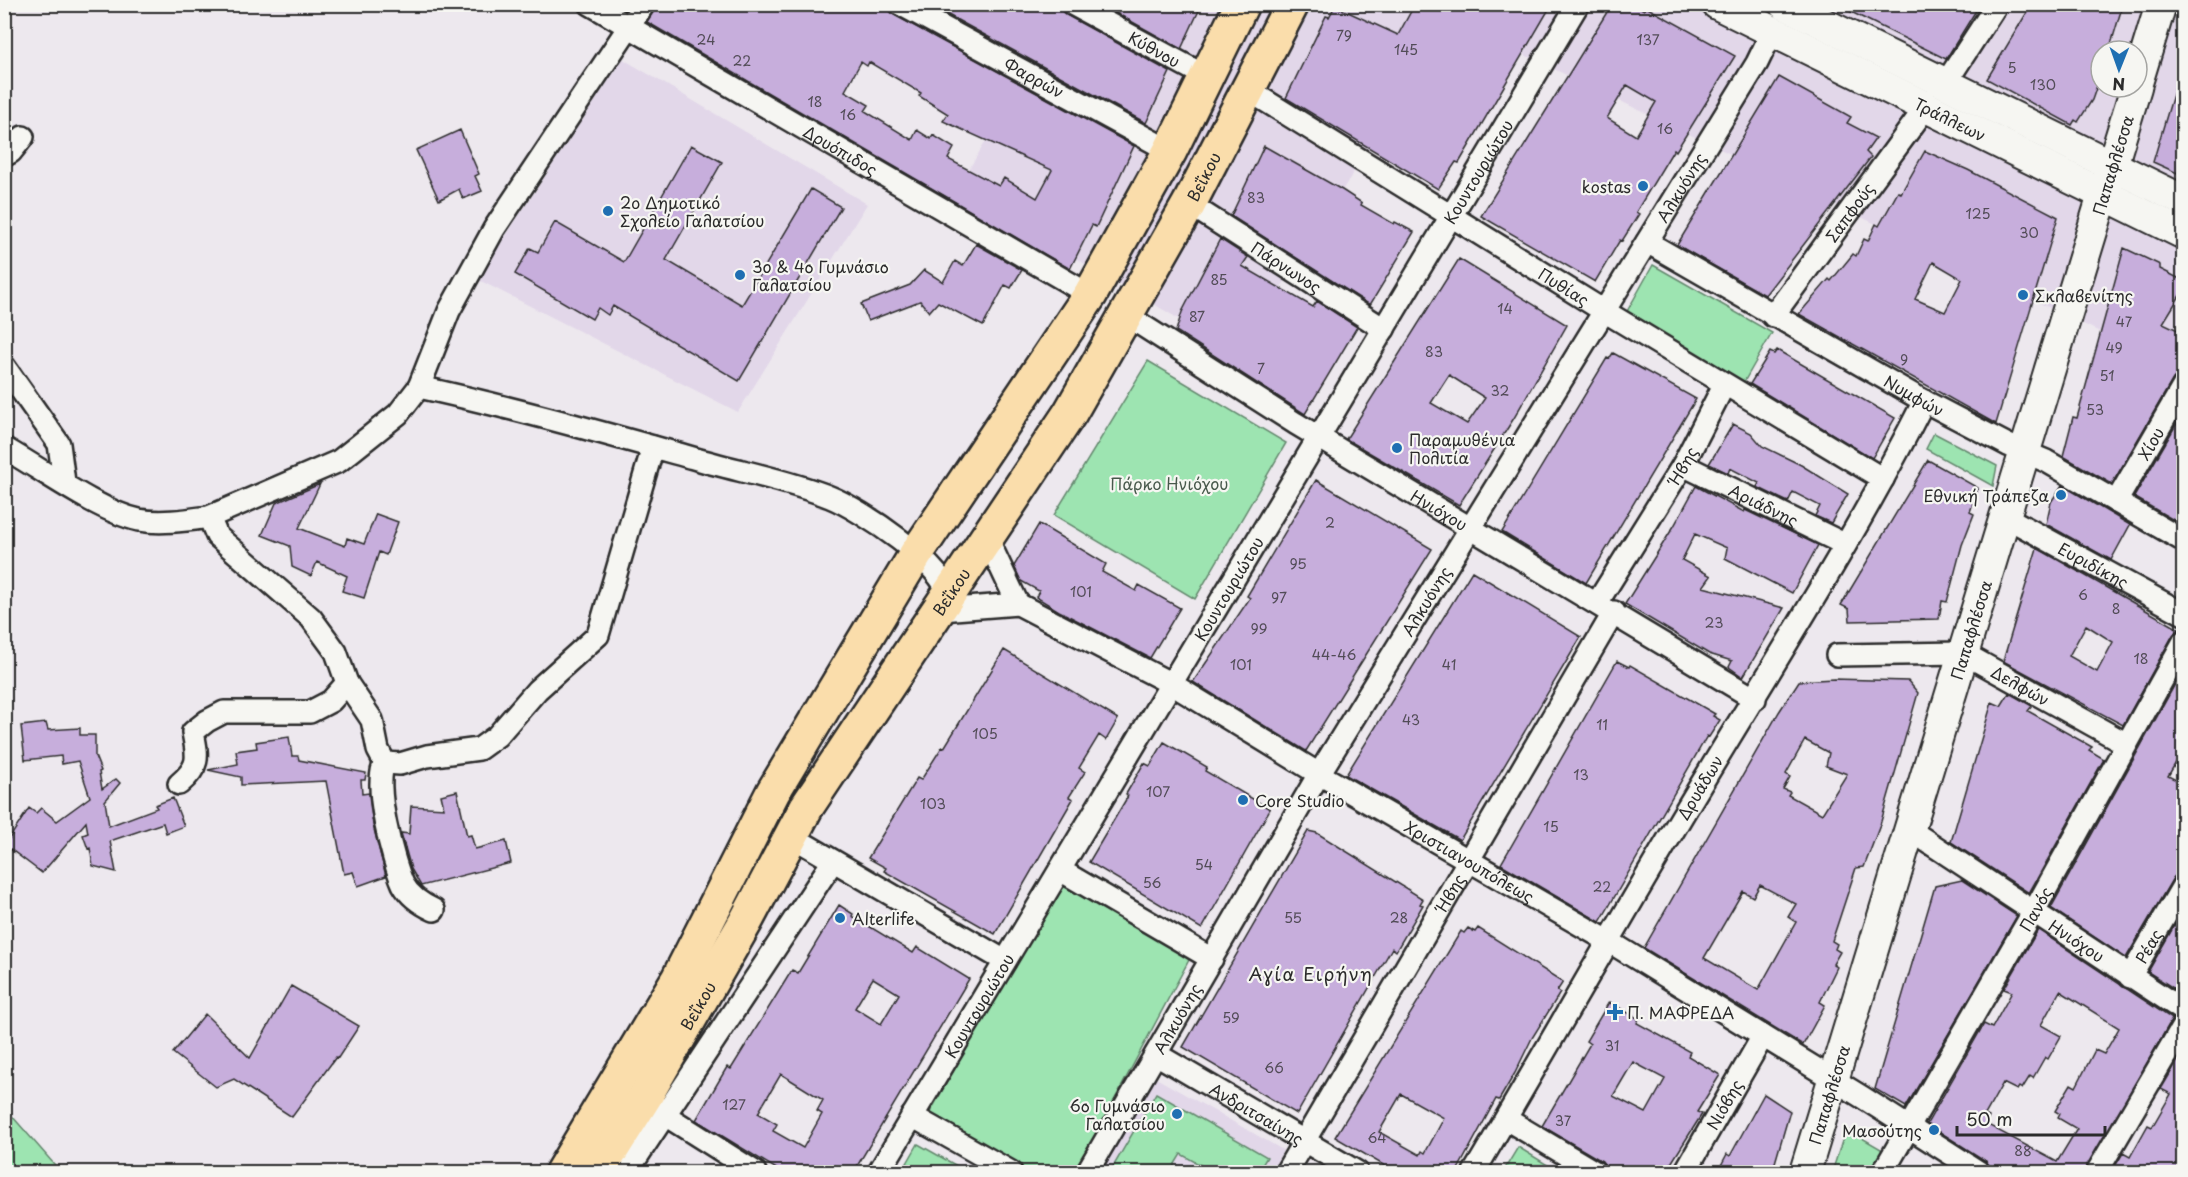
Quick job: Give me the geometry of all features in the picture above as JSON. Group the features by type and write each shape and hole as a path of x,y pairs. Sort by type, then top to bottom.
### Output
{"main road":[{"name":"Βεΐκου","path":"562,1173 678,979 773,792 916,554 1090,295 1170,151 1242,4"},
{"name":"Βεΐκου","path":"598,1173 655,1105 746,921 806,808 945,604 1070,412 1190,204 1292,4"}],"street":[{"name":"Δρυόπιδος","path":"590,4 1090,295"},
{"path":"4,448 104,507 141,520 185,520 209,517 339,461 398,414 419,387 449,311 494,229 644,4"},
{"name":"Φαρρών","path":"900,4 1170,151"},
{"name":"Κύθνου","path":"1072,4 1207,77"},
{"name":"Κουντουριώτου","path":"879,1173 1578,4"},
{"name":"Τράλλεων","path":"1717,4 1926,107 2106,181 2184,201"},
{"name":"Τράλλεων","path":"1784,4 1945,84 2106,181 2184,234"},
{"path":"1945,84 1997,4"},
{"name":"Παπαφλέσσα","path":"2149,43 2161,4"},
{"name":"Αλκυόνης","path":"1087,1173 1319,774 1757,63 1772,32"},
{"name":"Πυθίας","path":"1248,90 1724,385 1883,479"},
{"name":"Παπαφλέσσα","path":"1805,1173 1835,1082 2132,99"},
{"name":"Σαπφούς","path":"1773,316 1926,107"},
{"path":"4,156 11,152 24,137"},
{"name":"Πάρνωνος","path":"1190,204 1384,329"},
{"name":"Νυμφών","path":"1647,242 1924,401 2024,453 2046,461 2184,541"},
{"name":"Ηνιόχου","path":"1125,315 1319,437 1755,699"},
{"path":"4,366 59,444 64,482"},
{"name":"Ήβης","path":"1286,1173 1469,859 1724,385"},
{"name":"Χίου","path":"2116,502 2184,385"},
{"path":"419,387 653,447 830,497 870,518 916,554 944,581 945,604 1018,604 987,538"},
{"name":"Δρυάδων","path":"1474,1173 1676,827 1755,699 1883,479 1924,401"},
{"path":"384,763 400,764 427,756 479,749 497,736 537,690 598,635 653,447"},
{"name":"Αριάδνης","path":"1683,465 1844,544"},
{"name":"Ευριδίκης","path":"2004,516 2184,614"},
{"path":"209,517 217,536 311,618 336,652 347,683 372,720 378,750 384,763"},
{"name":"Χριστιανουπόλεως","path":"1018,604 1170,683 1319,774 1610,942 1979,1173"},
{"name":"Πανός","path":"1883,1173 2034,911 2125,743 2184,641"},
{"name":"Δελφών","path":"1837,655 1963,653 2125,743"},
{"path":"178,784 192,773 197,764 193,732 207,720 224,712 310,712 332,701 347,683"},
{"path":"384,763 379,785 381,804 403,883 410,895 434,910"},
{"name":"Ηνιόχου","path":"1910,830 2184,1011"},
{"path":"791,836 1005,961"},
{"path":"627,1173 655,1105 834,861"},
{"path":"1060,870 1212,959"},
{"name":"Ρέας","path":"2130,977 2184,884"},
{"path":"2097,1173 2184,1024"},
{"name":"Νιόβης","path":"1685,1173 1763,1036"},
{"name":"Ανδριτσαίνης","path":"1156,1054 1357,1173"},
{"path":"655,1105 755,1173"},
{"path":"912,1116 1011,1173"},
{"path":"1506,1119 1595,1173"}],"shaded area":[{"path":"1068,5 2183,5 2183,372 1450,19 1239,354 957,189"},
{"path":"623,59 867,204 738,412 477,279"},
{"name":"6ο Γυμνάσιο Γαλατσίου","path":"1156,1078 1283,1150 1271,1172 1101,1172"}],"green space":[{"path":"1653,265 1772,333 1744,382 1625,315"},
{"name":"Πάρκο Ηνιόχου","path":"1148,361 1286,443 1195,599 1054,515"},
{"path":"1934,433 1997,466 1993,486 1926,449"},
{"path":"1061,881 1190,958 1076,1172 1026,1172 928,1116"},
{"name":"6ο Γυμνάσιο Γαλατσίου","path":"1156,1093 1267,1157 1258,1172 1213,1172 1181,1154 1170,1172 1110,1172"},
{"path":"5,1108 61,1172 5,1172"},
{"path":"1850,1131 1881,1149 1883,1154 1872,1172 1832,1172 1845,1132"},
{"path":"918,1144 964,1170 962,1172 902,1172"},
{"path":"1518,1147 1559,1172 1503,1172"}],"building":[{"path":"657,4 887,4 894,15 1134,146 1096,227 1092,225 1070,269 647,22","holes":["861,62 867,66 869,62 921,93 919,96 948,114 943,121 1052,170 1037,198 1004,178 999,186 948,159 954,148 933,135 931,139 917,130 912,140 865,111 869,105 845,91"]},
{"path":"928,4 1059,4 1066,15 1170,72 1146,123"},
{"path":"1100,4 1202,4 1181,49"},
{"path":"1415,4 1552,4 1459,163 1456,162 1438,189 1286,98 1326,16 1329,17 1335,6 1398,35"},
{"path":"1612,4 1634,4 1644,10 1646,7 1735,56 1676,151 1674,149 1636,212 1639,214 1622,241 1620,240 1595,282 1481,216","holes":["1627,85 1656,102 1636,136 1607,118"]},
{"path":"1835,4 1980,4 1946,59"},
{"path":"2032,4 2123,4 2113,39 2089,39 2089,99 2092,99 2078,122 2075,120 2072,125 1987,79"},
{"path":"2180,71 2184,72 2184,176 2153,162"},
{"path":"1779,77 1851,117 1847,123 1876,138 1866,152 1871,157 1765,295 1677,245"},
{"path":"460,130 479,174 475,176 482,191 463,199 459,189 439,200 416,150"},
{"path":"691,145 722,162 666,260 742,305 811,189 841,207 739,381 613,306 608,315 598,308 592,319 515,274 530,248 538,252 555,222 624,262"},
{"path":"1264,146 1342,190 1362,203 1361,205 1394,224 1395,222 1414,232 1370,305 1231,216"},
{"path":"1925,151 1968,170 2058,217 1996,424 1799,314 1853,254 1856,256 1864,239 1868,241 1876,224 1879,226 1898,192 1901,193","holes":["1933,262 1962,279 1945,312 1915,299"]},
{"path":"1220,239 1248,257 1242,266 1313,307 1317,301 1357,327 1305,414 1176,331 1182,312"},
{"path":"976,244 1022,270 1011,288 1005,285 983,326 938,302 929,312 920,301 868,321 861,304 910,285 924,270 943,282 955,261 963,266"},
{"path":"2124,248 2160,265 2160,269 2184,281 2184,289 2163,323 2184,333 2184,372 2173,379 2112,484 2063,456 2073,417 2077,418"},
{"path":"1459,259 1567,325 1514,418 1459,505 1346,439","holes":["1449,375 1485,398 1467,424 1431,403"]},
{"path":"1777,350 1895,418 1872,458 1750,384 1770,352 1774,354"},
{"path":"1613,353 1696,399 1586,583 1502,532 1607,358 1609,359"},
{"path":"2184,411 2184,526 2134,497"},
{"path":"1733,424 1751,433 1762,446 1801,465 1848,494 1831,523 1815,516 1820,506 1793,492 1788,502 1757,487 1759,483 1730,468 1728,473 1709,464"},
{"path":"1928,460 1978,488 1970,512 1974,514 1962,545 1947,602 1942,601 1939,619 1850,621 1849,609 1841,605"},
{"path":"1316,480 1432,549 1306,751 1193,682 1250,598 1247,596"},
{"path":"320,484 299,528 345,546 347,538 364,544 376,514 398,522 386,555 379,552 364,598 342,591 347,576 317,562 311,576 292,567 290,546 262,535 276,503"},
{"path":"2062,485 2130,525 2111,560 2046,524 2051,502"},
{"path":"1696,486 1744,512 1745,510 1818,545 1792,593 1725,558 1727,548 1695,534 1682,560 1711,576 1703,587 1784,608 1743,677 1729,667 1732,661 1709,654 1625,604"},
{"path":"1039,524 1106,564 1102,572 1136,591 1139,585 1180,608 1150,658 1059,611 1036,597 1039,591 1021,581 1014,566"},
{"path":"2037,548 2179,629 2173,635 2123,725 2003,661","holes":["2086,625 2113,642 2097,672 2069,656"]},
{"path":"1472,571 1581,637 1460,840 1346,775"},
{"path":"1004,650 1118,719 1106,740 1099,735 1079,768 1085,772 1069,797 1073,799 995,934 884,871 886,868 868,858 917,778 921,780 942,747 944,748"},
{"path":"1617,661 1629,667 1630,665 1715,714 1713,716 1720,720 1709,737 1707,736 1600,922 1501,864"},
{"path":"2184,668 2184,749 2168,776 2184,784 2184,869 2173,878 2126,958 2051,908"},
{"path":"1834,679 1908,681 1918,693 1880,825 1864,867 1856,868 1832,941 1837,944 1835,949 1840,952 1833,964 1837,967 1820,1002 1825,1005 1803,1045 1644,948 1799,681","holes":["1805,740 1829,753 1826,766 1847,774 1822,814 1788,795 1790,792 1783,789 1790,777 1786,774","1760,885 1796,904 1788,917 1796,922 1758,990 1704,958 1743,891 1753,897"]},
{"path":"2009,693 2032,706 2028,711 2092,747 2089,750 2104,759 2029,893 1951,842 1992,702 2001,706"},
{"path":"46,723 48,730 80,728 80,735 95,735 95,756 101,771 99,772 102,789 116,779 120,783 105,801 109,826 157,808 155,805 173,798 184,826 166,833 163,823 110,841 116,872 93,866 90,848 88,849 83,835 88,833 86,822 42,873 5,845 29,808 36,813 41,808 57,821 90,797 78,761 62,764 61,756 25,760 21,726"},
{"path":"289,737 292,756 298,756 299,760 366,773 365,780 361,780 362,794 369,793 373,825 386,876 358,886 353,872 344,874 326,781 241,785 241,777 208,770 238,764 236,751 257,748 256,742"},
{"path":"1164,742 1207,767 1205,771 1270,809 1202,929 1089,862 1128,796 1126,794 1144,763 1150,766"},
{"path":"457,791 467,836 471,835 475,849 506,841 511,863 421,886 411,869 401,833 409,834 411,806 444,808 441,795"},
{"path":"1308,831 1317,833 1423,899 1420,904 1423,905 1396,951 1392,948 1297,1114 1183,1047"},
{"path":"1962,880 2017,916 1906,1107 1875,1089 1935,886"},
{"path":"839,905 853,914 852,916 913,953 917,947 969,979 853,1173 783,1173 696,1120 727,1067 731,1069 792,970 798,973","holes":["873,978 899,994 881,1024 855,1008","781,1074 823,1100 817,1111 822,1114 803,1148 773,1131 777,1124 758,1113"]},
{"path":"2182,912 2184,913 2184,995 2148,972"},
{"path":"1468,928 1475,932 1478,928 1563,982 1557,991 1560,993 1532,1038 1499,1100 1496,1099 1456,1173 1397,1173 1335,1137 1461,931 1464,933","holes":["1401,1094 1444,1118 1425,1153 1422,1151 1420,1155 1379,1132"]},
{"path":"2038,930 2172,1019 2084,1173 1992,1173 1986,1161 1927,1124 1984,1024 1992,1028 2012,992 2004,989","holes":["2060,991 2119,1028 2104,1054 2095,1050 2076,1087 2071,1084 2055,1111 2060,1114 2058,1118 2077,1129 2057,1162 1986,1124 1989,1117 1985,1115 2003,1083 2017,1090 2019,1087 2022,1089 2030,1076 2033,1078 2045,1057 2048,1059 2061,1036 2041,1025"]},
{"path":"291,986 359,1026 338,1058 336,1057 292,1117 234,1079 216,1087 173,1053 205,1014 250,1058"},
{"path":"1609,1002 1639,1019 1637,1023 1690,1052 1688,1056 1720,1075 1697,1112 1702,1114 1665,1173 1609,1173 1602,1161 1542,1126 1590,1044 1586,1041","holes":["1633,1062 1665,1079 1646,1113 1613,1096"]},
{"path":"2184,1050 2184,1163 2178,1173 2111,1173 2123,1153 2130,1157 2148,1125 2152,1127 2171,1094 2161,1089"},
{"path":"1764,1094 1790,1111 1772,1173 1717,1173 1727,1154 1730,1156"}],"place":[{"name":"kostas","path":"1643,186"},
{"name":"2ο Δημοτικό Σχολείο Γαλατσίου","path":"608,211"},
{"name":"3ο & 4ο Γυμνάσιο Γαλατσίου","path":"740,275"},
{"name":"Σκλαβενίτης","path":"2023,295"},
{"name":"Παραμυθένια Πολιτία","path":"1397,448"},
{"name":"Εθνική Τράπεζα","path":"2061,495"},
{"name":"Core Studio","path":"1243,800"},
{"name":"Alterlife","path":"840,918"},
{"name":"Π. ΜΑΦΡΕΔΑ","path":"1615,1012"},
{"name":"6ο Γυμνάσιο Γαλατσίου","path":"1177,1114"},
{"name":"Μασούτης","path":"1934,1130"}],"district":[{"name":"Αγία Ειρήνη","path":"1311,973"}]}
